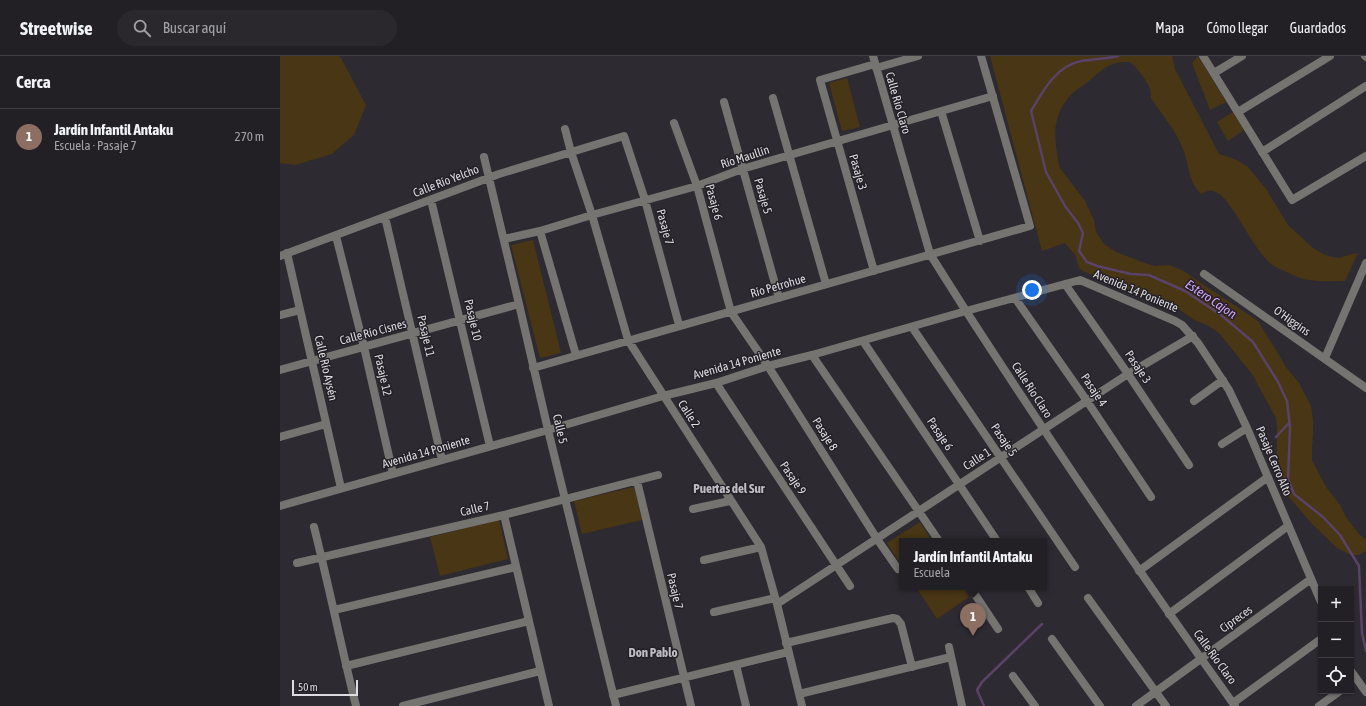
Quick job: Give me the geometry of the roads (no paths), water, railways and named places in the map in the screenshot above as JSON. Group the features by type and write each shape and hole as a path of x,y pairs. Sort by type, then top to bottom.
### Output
{"street":[{"path":"875,63 918,56"},
{"path":"981,56 993,96"},
{"path":"1204,56 1292,200 1366,156"},
{"path":"1214,73 1242,56"},
{"path":"1238,112 1330,56"},
{"name":"Pasaje 3","path":"874,271 820,80 875,63"},
{"name":"Calle Río Claro","path":"875,63 930,254 1044,430 1139,571 1168,614 1234,705"},
{"path":"1262,152 1366,86"},
{"name":"Río Maullín","path":"504,239 540,231 697,186 742,169 993,96"},
{"name":"Río Petrohue","path":"533,368 679,325 731,312 1030,226 993,96"},
{"path":"773,98 826,284"},
{"name":"Pasaje 5","path":"724,102 779,298"},
{"path":"941,111 980,241"},
{"name":"Pasaje 6","path":"674,124 697,186 731,312"},
{"name":"Calle 2","path":"565,129 592,215 628,340 730,501 761,547 802,706"},
{"name":"Calle Río Yelcho","path":"283,255 489,178 624,136"},
{"name":"Pasaje 7","path":"624,136 646,200 679,325"},
{"name":"Calle 5","path":"484,156 533,368 616,706"},
{"name":"Pasaje 10","path":"431,200 490,446"},
{"name":"Pasaje 11","path":"385,217 442,460"},
{"path":"540,231 576,355"},
{"name":"Pasaje 12","path":"336,236 364,347 393,474"},
{"name":"Calle Río Aysén","path":"283,255 300,310 341,488"},
{"path":"1325,358 1366,263"},
{"name":"O'Higgins","path":"1204,274 1366,388"},
{"name":"Avenida 14 Poniente","path":"280,506 663,396 716,383 768,366 812,356 966,311 1080,280 1175,321 1182,325 1193,336"},
{"name":"Pasaje 3","path":"1065,284 1189,465"},
{"name":"Pasaje 4","path":"1015,298 1087,401 1151,497"},
{"name":"Calle Río Cisnes","path":"280,370 519,304"},
{"path":"280,315 300,310"},
{"name":"Pasaje 8","path":"731,312 768,366 877,539 898,569"},
{"name":"Pasaje 5","path":"912,327 1075,567"},
{"name":"Calle 1","path":"776,601 837,565 1128,374 1193,336"},
{"name":"Pasaje Cerro Alto","path":"1193,336 1229,390 1247,428 1318,595"},
{"name":"Pasaje 6","path":"863,341 995,538"},
{"path":"812,356 937,538"},
{"path":"1194,401 1223,380"},
{"name":"Pasaje 9","path":"716,383 850,586"},
{"path":"280,437 326,424"},
{"path":"1222,444 1247,428"},
{"name":"Calle 7","path":"297,564 658,475"},
{"path":"1139,571 1268,477"},
{"name":"Pasaje 7","path":"637,481 691,706"},
{"path":"693,509 730,501"},
{"path":"504,514 549,706"},
{"path":"1168,614 1288,526"},
{"path":"314,527 356,706"},
{"path":"704,560 761,547"},
{"path":"334,610 516,567"},
{"name":"Cipreces","path":"1136,706 1311,579"},
{"path":"972,590 998,629"},
{"path":"1030,590 1038,603"},
{"path":"1088,598 1166,706"},
{"path":"714,612 776,601"},
{"path":"613,695 736,665 787,648 890,618 897,619 901,624 912,667"},
{"path":"346,666 529,621"},
{"path":"1052,639 1100,706"},
{"path":"1234,705 1318,641"},
{"path":"949,647 962,706"},
{"path":"799,694 951,657"},
{"path":"736,665 746,706"},
{"path":"403,706 540,672"},
{"path":"1013,676 1033,705"},
{"path":"1354,681 1366,692"},
{"path":"1319,706 1336,694"}],"waterway":[{"name":"Estero Cajon","path":"1118,56 1081,61 1072,64 1057,74 1040,95 1031,111 1046,172 1065,206 1078,223 1083,233 1079,251 1087,262 1097,266 1131,274 1149,275 1185,291 1221,315 1253,342 1278,382 1287,401 1290,427 1288,479 1294,494 1323,517 1340,535 1359,566 1362,633 1366,651"},
{"path":"1276,437 1289,423"},
{"path":"984,706 977,690 982,682 1042,624"}],"place":[{"name":"Jardín Infantil Antaku","path":"973,636"}],"district":[{"name":"Puertas del Sur","path":"729,488"},
{"name":"Don Pablo","path":"653,652"}]}
